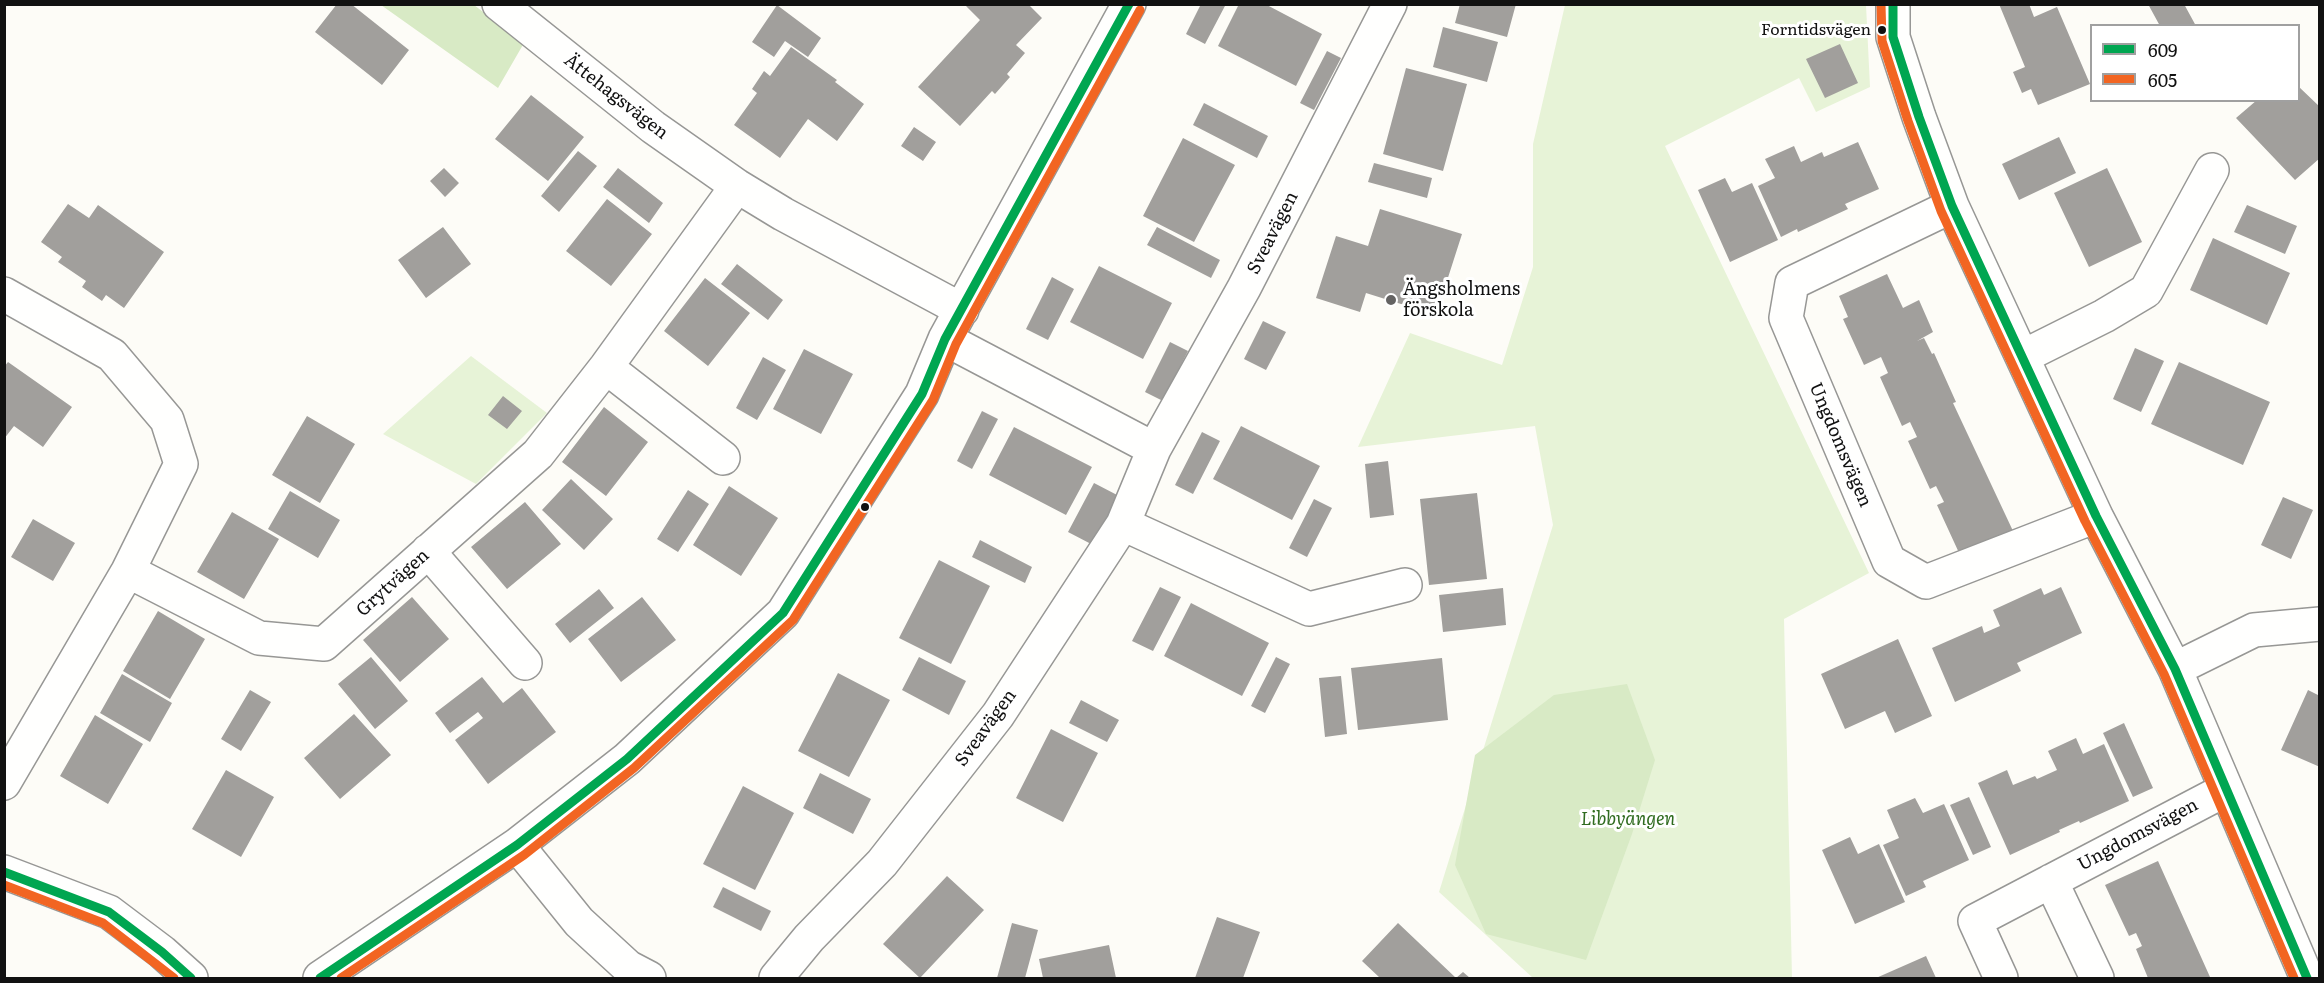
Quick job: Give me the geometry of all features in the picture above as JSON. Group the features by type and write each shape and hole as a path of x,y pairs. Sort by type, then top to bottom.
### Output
{"street":[{"name":"Ättehagsvägen","path":"499,4 653,127 737,186 783,214 962,310"},
{"path":"320,978 517,845 627,759 783,613 922,394 945,339 1129,4"},
{"path":"1893,4 1893,37 1919,117 1952,206 2097,516 2175,669 2307,978"},
{"name":"Sveavägen","path":"776,978 809,938 882,863 998,716 1123,524 1154,448 1244,288 1381,7"},
{"path":"2024,356 2104,316 2146,291 2212,170"},
{"path":"723,458 606,367 737,186"},
{"name":"Ungdomsvägen","path":"1952,206 1792,283 1786,318 1889,561 1926,582 2097,516"},
{"path":"4,294 112,355 167,420 181,464 128,571 4,783"},
{"path":"945,339 1154,448"},
{"name":"Grytvägen","path":"128,571 260,638 324,644 538,454 606,367"},
{"path":"1123,524 1309,609 1405,585"},
{"path":"428,551 525,663"},
{"path":"2175,669 2254,630 2319,624"},
{"name":"Ungdomsvägen","path":"2001,978 1975,921 2225,790"},
{"path":"517,845 579,922 641,976"},
{"path":"4,872 109,912 162,952 191,978"},
{"path":"2051,881 2097,978"}],"green space":[{"path":"381,5 474,5 524,43 498,88"},
{"name":"Libbyängen","path":"1565,5 1866,5 1870,87 1816,112 1799,78 1665,146 1869,573 1784,619 1792,978 1533,978 1439,892 1553,525 1535,426 1358,447 1410,333 1502,365 1533,267 1533,144"},
{"path":"471,356 547,413 476,484 383,434"},
{"path":"1627,684 1655,760 1632,834 1586,960 1486,934 1455,865 1475,755 1554,695"}],"building":[{"path":"337,4 351,4 409,50 382,85 315,32"},
{"path":"967,4 1028,4 1042,18 1016,45 1025,53 1007,74 1010,77 995,94 992,91 960,126 918,87 980,20 966,6"},
{"path":"1201,4 1226,4 1205,44 1186,34"},
{"path":"1239,4 1265,4 1322,34 1296,86 1218,46"},
{"path":"1460,4 1516,4 1507,37 1455,23"},
{"path":"1999,4 2029,4 2034,17 2057,7 2090,84 2038,105 2031,89 2022,93 2013,72 2025,67"},
{"path":"2148,4 2184,4 2195,24 2159,24"},
{"path":"777,5 821,38 808,57 785,41 774,57 752,42"},
{"path":"1443,27 1498,42 1487,82 1433,67"},
{"path":"1840,44 1858,83 1825,98 1806,59"},
{"path":"791,47 837,80 835,82 864,104 837,141 808,119 780,158 734,125 757,93 752,89 764,71 770,76"},
{"path":"1327,51 1341,58 1314,110 1300,103"},
{"path":"1406,68 1467,84 1443,171 1383,154"},
{"path":"2300,88 2320,107 2320,158 2295,180 2236,118 2255,102 2300,102"},
{"path":"531,95 584,137 548,181 495,139"},
{"path":"1204,103 1268,136 1257,158 1193,125"},
{"path":"914,127 936,142 923,161 901,146"},
{"path":"2059,137 2076,173 2019,200 2002,164"},
{"path":"1183,138 1235,165 1194,242 1143,216"},
{"path":"1858,142 1879,189 1845,204 1848,209 1798,232 1797,229 1781,237 1758,186 1775,178 1765,159 1794,146 1801,162 1822,152 1824,157"},
{"path":"578,151 597,166 559,212 541,196"},
{"path":"1374,163 1432,178 1427,198 1368,182"},
{"path":"444,168 459,183 445,197 430,181"},
{"path":"618,168 663,203 649,223 603,187"},
{"path":"2107,168 2142,242 2089,267 2054,193"},
{"path":"1725,178 1732,192 1752,183 1778,240 1730,262 1698,190"},
{"path":"607,199 652,234 611,286 566,251"},
{"path":"68,204 89,218 98,205 164,252 124,308 106,295 102,301 82,287 86,281 58,262 62,257 41,242"},
{"path":"2247,205 2297,226 2285,254 2234,232"},
{"path":"1380,209 1462,234 1436,315 1366,293 1360,312 1316,298 1336,236 1368,246"},
{"path":"443,227 471,264 426,298 398,260"},
{"path":"1157,227 1220,260 1211,278 1147,245"},
{"path":"2213,238 2290,273 2267,325 2190,290"},
{"path":"737,264 783,300 768,320 721,284"},
{"path":"1099,266 1172,303 1143,359 1070,322"},
{"path":"1887,274 1903,308 1919,300 1933,332 1917,341 1924,338 1932,354 1934,353 1956,402 1953,403 2013,531 1960,555 1937,505 1944,502 1936,486 1930,489 1908,441 1917,437 1910,422 1902,426 1880,377 1888,373 1881,357 1864,365 1843,319 1848,317 1839,296"},
{"path":"1052,277 1074,289 1048,340 1026,329"},
{"path":"705,278 750,313 708,366 664,331"},
{"path":"1263,321 1286,332 1266,370 1244,359"},
{"path":"1170,342 1188,351 1163,401 1145,392"},
{"path":"2135,348 2164,361 2141,412 2113,399"},
{"path":"804,349 853,374 821,434 773,409"},
{"path":"763,357 786,370 757,420 736,408"},
{"path":"8,362 72,407 43,447 14,426 4,439 4,367"},
{"path":"2179,362 2270,402 2243,465 2151,424"},
{"path":"503,396 522,411 507,429 488,415"},
{"path":"604,407 648,442 606,496 562,462"},
{"path":"982,411 998,419 972,469 957,461"},
{"path":"307,416 355,444 320,503 272,475"},
{"path":"1241,426 1320,466 1292,520 1213,479"},
{"path":"1014,427 1092,467 1066,515 989,475"},
{"path":"1202,432 1220,441 1193,494 1175,485"},
{"path":"1388,461 1394,515 1370,518 1365,464"},
{"path":"571,479 613,519 584,550 542,510"},
{"path":"1094,483 1119,496 1093,545 1068,532"},
{"path":"729,486 778,518 741,576 693,545"},
{"path":"688,490 709,504 678,552 657,539"},
{"path":"290,491 340,520 318,558 268,529"},
{"path":"1477,493 1487,579 1429,585 1420,499"},
{"path":"2283,497 2313,510 2291,559 2261,545"},
{"path":"1314,499 1332,508 1307,557 1289,548"},
{"path":"525,502 561,544 507,589 471,547"},
{"path":"232,512 279,539 244,599 197,572"},
{"path":"33,519 75,543 53,581 11,557"},
{"path":"980,540 1032,567 1025,583 972,557"},
{"path":"939,560 990,586 951,664 899,638"},
{"path":"1160,587 1181,597 1153,651 1132,641"},
{"path":"2061,587 2082,633 2017,663 2021,671 1955,702 1932,648 1982,626 1984,633 2000,626 1993,610 2041,588 2044,595"},
{"path":"1503,588 1506,625 1443,632 1439,595"},
{"path":"599,589 614,608 570,643 555,624"},
{"path":"412,597 449,639 400,682 363,640"},
{"path":"642,597 676,640 621,682 588,639"},
{"path":"1191,603 1269,643 1242,696 1164,656"},
{"path":"158,611 205,639 170,699 123,671"},
{"path":"1898,639 1932,716 1895,733 1885,711 1845,729 1821,674"},
{"path":"371,657 408,701 375,729 338,684"},
{"path":"919,657 966,681 949,715 902,690"},
{"path":"1276,657 1290,664 1265,713 1251,706"},
{"path":"1442,658 1448,720 1358,730 1351,668"},
{"path":"838,673 890,700 849,777 798,751"},
{"path":"122,674 172,703 150,742 100,713"},
{"path":"1341,676 1347,734 1325,737 1319,678"},
{"path":"482,677 503,703 522,688 556,732 488,784 455,740 483,718 478,712 450,733 435,713"},
{"path":"250,690 271,702 241,751 221,739"},
{"path":"2308,690 2320,696 2320,767 2281,750"},
{"path":"1081,700 1119,720 1107,742 1069,723"},
{"path":"354,714 391,755 340,799 304,758"},
{"path":"95,715 143,744 108,804 60,776"},
{"path":"2124,723 2153,788 2133,797 2103,733"},
{"path":"1051,729 1098,753 1063,822 1016,798"},
{"path":"2076,738 2083,754 2104,744 2129,801 2059,830 2060,832 2010,855 1978,783 2007,770 2013,785 2035,776 2037,779 2057,770 2048,751"},
{"path":"226,770 274,797 241,857 192,829"},
{"path":"820,773 871,799 853,834 803,808"},
{"path":"743,786 794,813 755,890 703,864"},
{"path":"1969,797 1991,847 1973,855 1950,805"},
{"path":"1915,798 1923,813 1944,804 1969,860 1923,881 1926,887 1906,896 1883,845 1899,838 1887,810"},
{"path":"1850,837 1858,854 1879,844 1905,902 1855,924 1822,850"},
{"path":"2158,861 2210,977 2208,978 2148,978 2136,949 2142,946 2136,933 2129,936 2105,885"},
{"path":"947,876 984,910 920,978 883,944"},
{"path":"723,887 771,911 761,931 713,907"},
{"path":"1217,917 1260,932 1243,978 1195,978"},
{"path":"1012,923 1038,930 1025,978 997,978"},
{"path":"1398,923 1456,978 1380,978 1362,961"},
{"path":"1109,945 1116,978 1043,978 1039,959"},
{"path":"1926,956 1936,978 1876,978"},
{"path":"1463,972 1470,978 1456,978"}],"transit line":[{"name":"609","path":"320,978 517,845 627,759 783,613 922,394 945,339 1129,4"},
{"name":"605","path":"1881,4 1882,41 1941,211 2085,521 2164,674 2294,978"},
{"name":"609","path":"1893,4 1893,37 1919,117 1952,206 2096,516 2175,669 2307,978"},
{"name":"605","path":"341,978 524,855 634,768 793,620 933,400 956,344 1140,10"},
{"name":"609","path":"4,872 109,912 162,952 191,978"},
{"name":"605","path":"4,885 103,923 174,978"}],"place":[{"name":"Forntidsvägen","path":"1882,30"},
{"name":"Ängsholmens förskola","path":"1391,300"}]}
